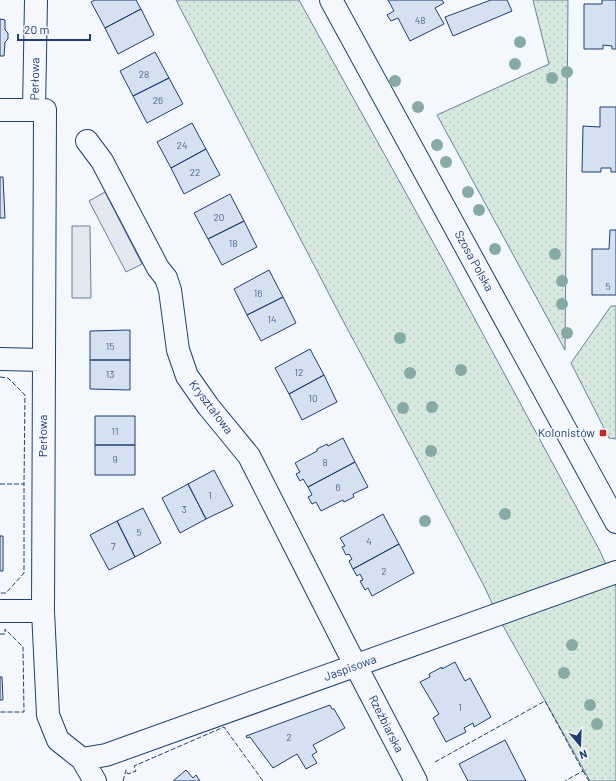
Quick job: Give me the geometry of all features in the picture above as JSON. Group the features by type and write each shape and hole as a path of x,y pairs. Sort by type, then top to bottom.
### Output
{"street":[{"name":"Perłowa","path":"34,110 36,0"},
{"name":"Szosa Polska","path":"331,0 616,522"},
{"name":"Perłowa","path":"0,110 45,110 43,611 48,715 58,740 82,759"},
{"name":"Kryształowa","path":"86,142 102,161 158,268 166,278 170,290 178,350 187,376 208,406 249,456 356,666"},
{"path":"0,359 43,360"},
{"name":"Jaspisowa","path":"82,759 106,755 616,572"},
{"path":"0,611 43,611"},
{"name":"Rzeźbiarska","path":"356,666 416,781"},
{"path":"82,759 95,781"}],"shaded area":[{"path":"176,0 299,0 444,262 600,551 616,587 616,781 590,781 502,624 483,584 341,317"},
{"path":"533,0 568,0 565,350 437,115 549,64"},
{"path":"105,192 142,264 126,272 89,201"},
{"path":"72,226 90,226 91,298 72,298"},
{"path":"611,306 616,306 616,439 609,438 571,363"}],"building":[{"path":"95,0 136,0 141,9 105,28 91,2"},
{"path":"388,0 442,0 444,3 435,8 444,24 410,41 398,18 391,21 387,15 394,11"},
{"path":"491,0 507,0 512,11 453,36 445,17"},
{"path":"602,0 616,0 616,49 612,49 612,46 603,45 603,49 584,49 584,4 602,4"},
{"path":"141,9 154,35 118,54 105,28"},
{"path":"0,19 5,20 5,30 8,33 8,39 5,42 4,56 0,56"},
{"path":"155,52 169,78 133,96 120,71"},
{"path":"169,78 183,104 147,123 133,96"},
{"path":"600,107 616,107 616,172 611,172 611,168 601,168 601,172 582,172 583,126 600,127"},
{"path":"192,123 206,149 171,168 157,142"},
{"path":"206,149 220,175 184,194 171,168"},
{"path":"0,177 3,177 5,218 0,218"},
{"path":"230,194 244,221 208,239 194,213"},
{"path":"244,221 257,247 222,265 208,239"},
{"path":"610,230 616,230 616,295 592,295 592,249 609,249"},
{"path":"269,270 283,297 247,315 234,289"},
{"path":"283,297 296,323 261,341 247,315"},
{"path":"130,330 130,360 90,360 90,331"},
{"path":"310,349 324,375 289,394 275,368"},
{"path":"90,360 130,360 130,390 90,389"},
{"path":"324,375 337,402 302,420 289,394"},
{"path":"95,416 135,416 135,445 95,445"},
{"path":"343,438 355,462 308,487 303,479 300,481 296,474 300,472 295,463 317,451 317,449 327,444 328,446"},
{"path":"95,445 135,445 135,475 95,475"},
{"path":"355,462 368,487 353,494 354,497 344,502 343,500 321,511 316,502 312,504 308,497 312,495 308,487"},
{"path":"214,470 233,506 206,519 188,484"},
{"path":"188,484 206,519 180,533 162,498"},
{"path":"143,508 161,543 135,557 117,521"},
{"path":"383,514 399,544 353,569 349,561 352,559 349,554 346,555 342,547 345,546 340,538"},
{"path":"117,521 135,557 109,570 90,535"},
{"path":"0,536 3,536 3,571 0,571"},
{"path":"399,544 414,573 372,596 368,588 365,590 360,581 363,580 360,574 357,576 353,569"},
{"path":"455,662 465,681 470,678 491,717 474,727 473,723 464,728 466,732 446,742 433,718 439,714 420,682 430,677 429,674"},
{"path":"0,677 2,677 3,700 0,700"},
{"path":"330,705 345,728 313,745 317,752 312,755 317,763 306,769 297,754 273,768 250,737 247,738 246,736"},
{"path":"505,740 526,781 468,781 459,764"},
{"path":"186,770 193,778 196,775 200,781 173,781"}],"fence":[{"path":"0,377 8,378 25,395 24,484"},
{"path":"0,484 24,484 24,573 6,593 0,593"},
{"path":"0,634 5,634 5,629 23,647 24,712 0,712"},
{"path":"435,762 545,701 583,771 565,781"},
{"path":"123,781 126,770 128,774 136,771 134,766 224,727 263,781"},
{"path":"583,771 589,781"}],"place":[{"name":"Kolonistów","path":"603,433"}]}
